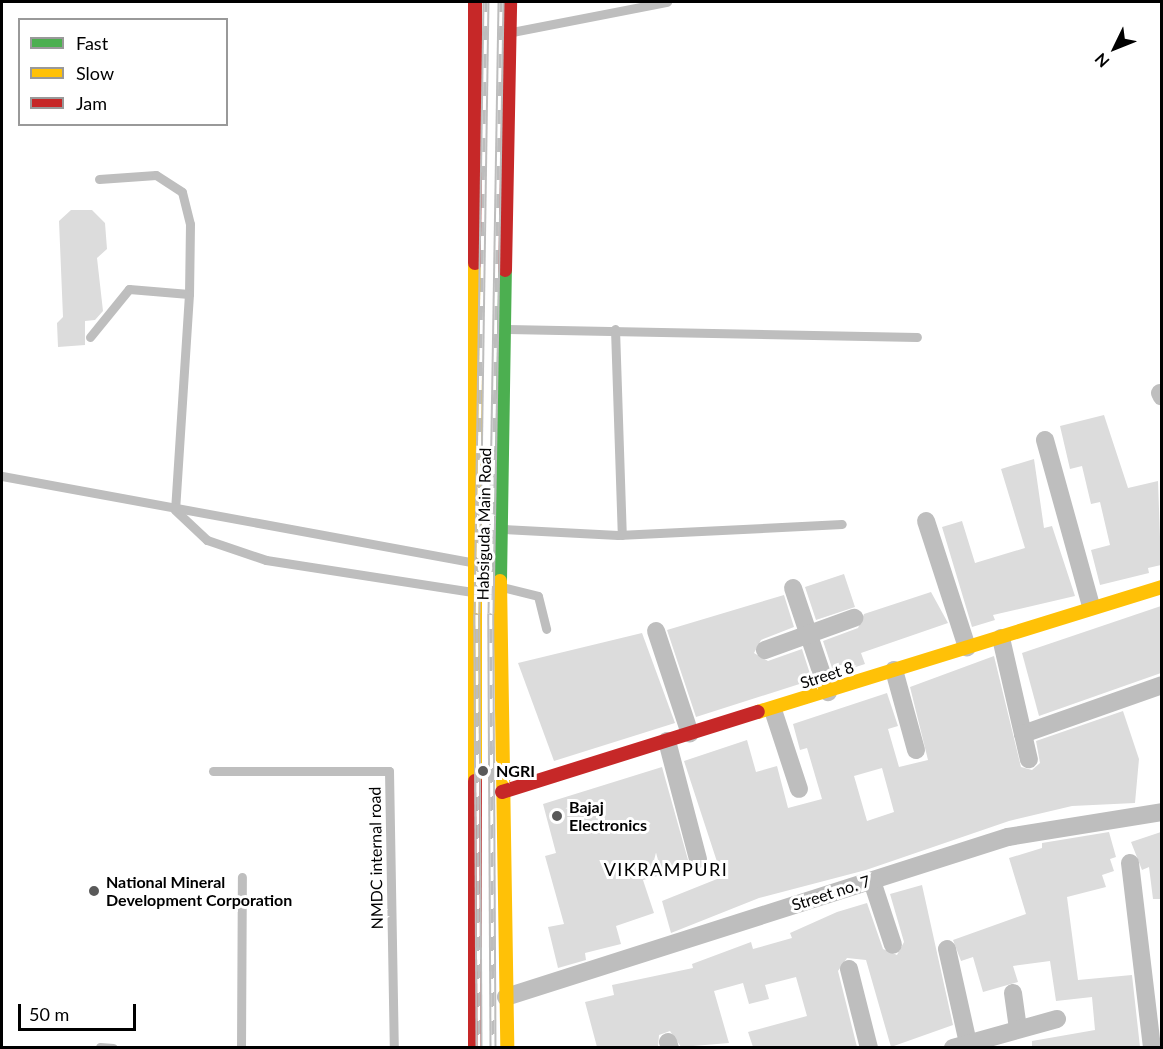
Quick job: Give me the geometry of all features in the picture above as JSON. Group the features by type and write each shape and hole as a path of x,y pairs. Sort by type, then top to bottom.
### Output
{"main road":[{"name":"Habsiguda Main Road","path":"475,2 495,41 504,329 499,587 507,1047"},
{"name":"Habsiguda Main Road","path":"475,1047 473,563 495,41 510,2"},
{"name":"Street 8","path":"502,792 1001,638 1091,606 1161,587"}],"street":[{"path":"1045,440 1091,606"},
{"path":"926,521 967,647"},
{"path":"793,588 828,692"},
{"path":"765,650 854,618"},
{"path":"656,631 690,734"},
{"path":"1001,638 1029,759"},
{"path":"894,670 916,750"},
{"path":"1023,734 1161,685"},
{"path":"773,710 799,789"},
{"path":"667,741 698,859"},
{"name":"Street no. 7","path":"506,997 1008,837 1161,812"},
{"path":"1130,863 1152,1047"},
{"path":"872,881 892,945"},
{"path":"947,950 961,1045 1057,1019"},
{"path":"849,969 869,1047"},
{"path":"1013,993 1018,1029"}],"lane":[{"path":"495,41 667,2"},
{"path":"99,178 156,175 182,192 191,231 175,510 200,535 239,553 473,592"},
{"path":"90,337 129,290 189,294"},
{"path":"504,329 615,329 917,337"},
{"path":"615,329 622,535"},
{"path":"2,476 175,510 473,563"},
{"path":"500,529 622,535 842,524"},
{"path":"499,587 538,596 546,629"},
{"name":"NMDC internal road","path":"213,771 389,771 394,1047"},
{"path":"241,1047 242,878"},
{"path":"100,1047 113,1047"}],"building":[{"path":"71,210 92,210 105,223 107,249 97,258 103,311 95,320 85,321 85,345 58,347 57,323 63,317 59,221"},
{"path":"1104,415 1128,488 1158,481 1161,565 1148,568 1149,573 1100,585 1091,550 1110,545 1100,502 1091,504 1082,466 1070,469 1060,426"},
{"path":"1034,459 1044,528 1052,526 1075,596 993,615 995,620 972,627 942,527 962,521 975,563 1025,548 1001,469"},
{"path":"844,574 855,607 816,620 805,587"},
{"path":"931,592 948,623 861,653 865,664 834,674 823,641 858,628 864,614"},
{"path":"784,595 794,627 761,640 754,653 768,661 802,649 812,680 696,717 667,630"},
{"path":"1161,606 1161,673 1039,716 1022,653"},
{"path":"642,633 675,723 554,761 518,663"},
{"path":"994,656 1021,767 1032,770 1040,763 1036,741 1123,711 1139,759 1135,803 1072,806 1009,821 866,870 759,898 671,933 662,901 722,877 684,761 747,740 756,772 777,766 788,808 822,799 807,748 800,750 793,724 887,693 898,726 888,729 899,767 928,760 910,687","holes":["882,768 894,812 867,821 854,776"]},
{"path":"662,767 690,867 643,880 654,913 616,926 621,944 585,953 586,960 558,968 548,927 564,924 545,856 556,853 543,804"},
{"path":"1109,832 1116,857 1110,859 1114,871 1102,875 1106,887 1067,897 1078,980 1132,975 1140,1047 1032,1047 1032,1041 1095,1030 1092,997 1056,1001 1050,961 1013,966 1018,982 983,992 973,957 961,961 953,940 1026,914 1009,858 1042,848 1042,843"},
{"path":"1161,832 1161,899 1153,899 1149,867 1142,870 1131,842"},
{"path":"922,885 953,1025 891,1047 866,960 847,958 838,971 857,1047 753,1047 748,1032 807,1016 796,977 765,985 769,999 749,1004 743,983 714,991 729,1043 681,1047 670,1031 659,1035 658,1047 597,1047 585,1002 614,995 612,985 693,968 692,964 751,942 753,949 792,938 790,933 837,912 867,903 883,949 897,955 904,942 890,894"}],"railway":[{"path":"479,1048 477,613 486,2"},
{"path":"493,1048 491,613 501,2"}],"traffic: fast":[{"path":"500,581 505,270"}],"traffic: slow":[{"path":"475,263 475,781"},
{"path":"500,581 507,1048"},
{"path":"758,712 1162,587"}],"traffic: jam":[{"path":"475,2 475,263"},
{"path":"505,270 510,2"},
{"path":"502,792 758,712"},
{"path":"475,781 475,1048"}],"place":[{"name":"NGRI","path":"483,771"},
{"name":"Bajaj Electronics","path":"557,816"},
{"name":"National Mineral Development Corporation","path":"94,891"}],"district":[{"name":"VIKRAMPURI","path":"666,869"}]}
